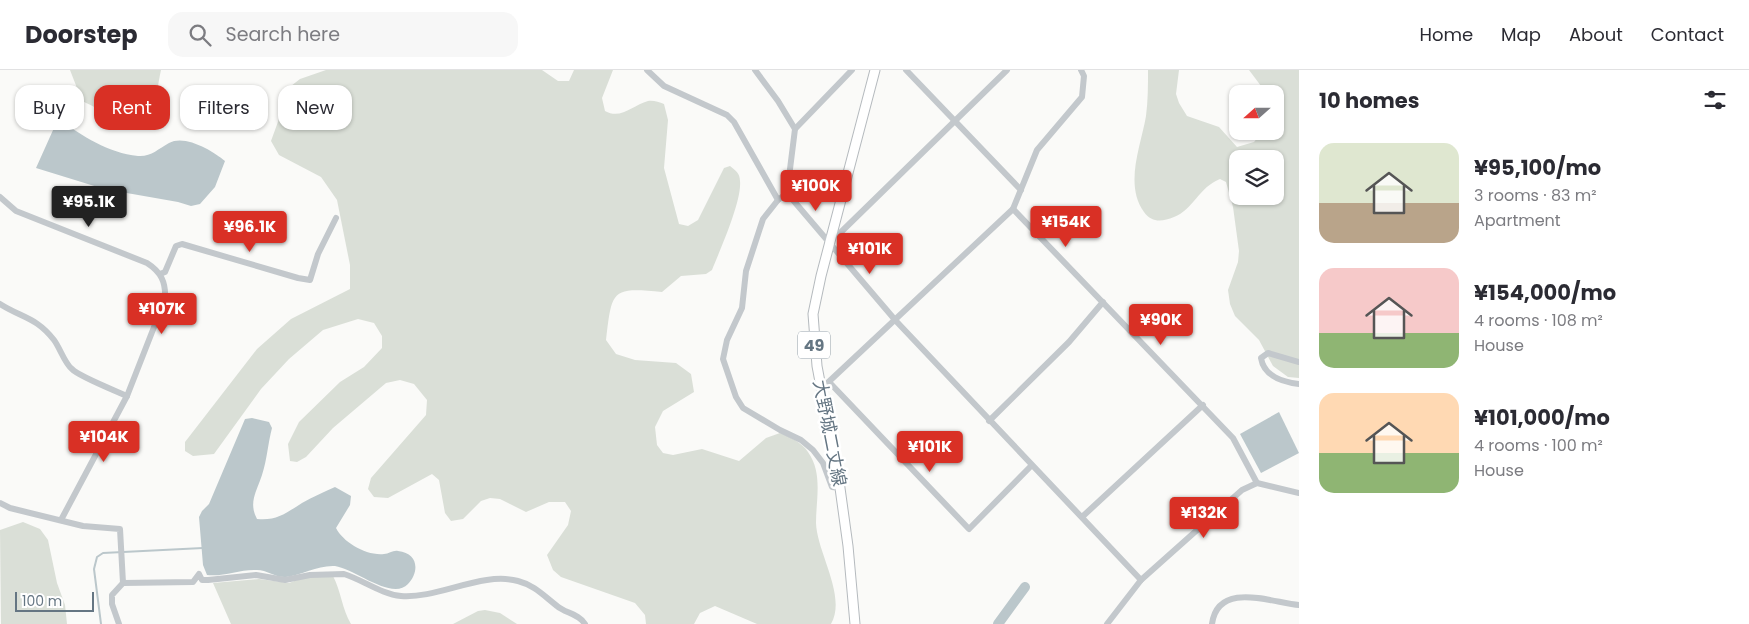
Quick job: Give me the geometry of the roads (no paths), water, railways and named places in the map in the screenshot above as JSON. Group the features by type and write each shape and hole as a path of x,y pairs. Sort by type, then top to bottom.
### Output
{"main road":[{"name":"大野城二丈線","path":"854,624 848,546 840,488 821,389 814,342 813,314 829,244 875,70"}],"street":[{"path":"648,70 657,81 678,94 727,115 734,122 778,200"},
{"path":"755,70 778,101 795,129"},
{"path":"840,488 832,488 823,463 801,440 743,408 733,390 723,359 726,340 742,308 746,271 763,219 778,200 787,193 795,129 852,70"},
{"path":"906,70 956,120 1021,190"},
{"path":"832,233 838,236 1007,70"},
{"path":"821,389 830,383 1014,209 1037,150 1082,97 1084,76 1081,70"},
{"path":"787,193 896,321 1031,466 1141,580"},
{"path":"0,197 16,210 147,263 160,274 165,287 165,299 127,396 61,520"},
{"path":"1014,209 1233,438 1257,483"},
{"path":"160,274 165,272 176,246 182,244 310,280 318,254 336,218"},
{"path":"989,421 1069,342 1103,302"},
{"path":"0,304 12,312 33,319 44,328 62,352 71,369 127,396"},
{"path":"1299,362 1268,353 1261,358 1263,366 1272,376 1285,382 1299,384"},
{"path":"830,383 969,529 1031,466"},
{"path":"1082,517 1203,405"},
{"path":"1107,624 1141,580 1242,490 1257,483 1299,493"},
{"path":"0,504 83,526 120,529 124,583"},
{"path":"119,624 112,604 112,595 124,583 193,582 199,574 202,580 256,576 285,580 335,572 400,596 506,580 518,581 538,590 558,606 578,617 585,624"},
{"path":"1212,624 1218,607 1238,597 1268,598 1299,605"}],"waterway":[{"path":"101,624 94,569 97,557 103,553 203,548"},
{"path":"998,624 1025,587"}]}
